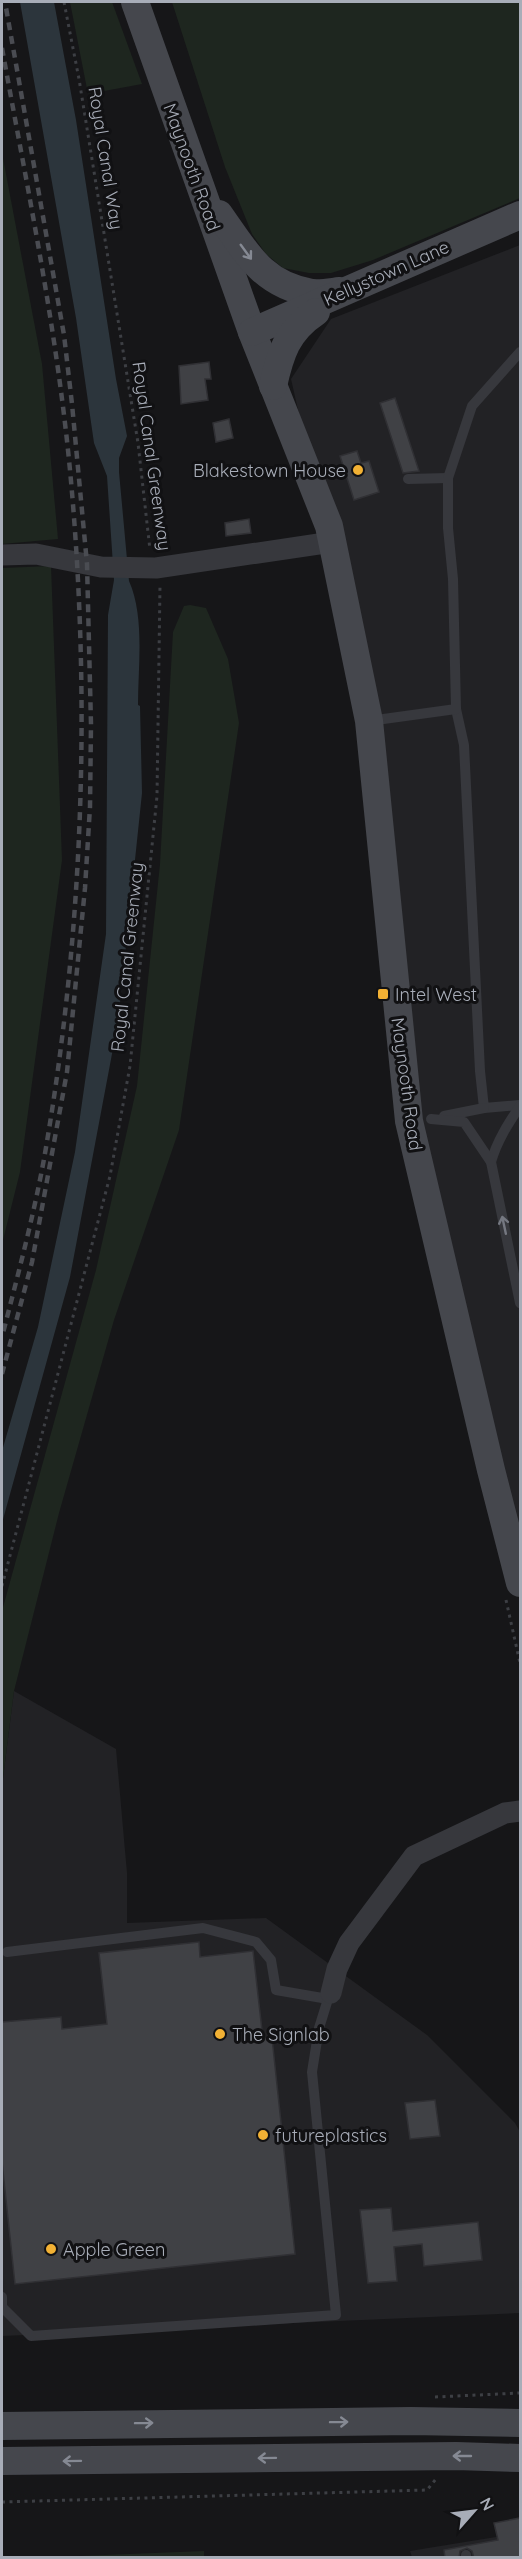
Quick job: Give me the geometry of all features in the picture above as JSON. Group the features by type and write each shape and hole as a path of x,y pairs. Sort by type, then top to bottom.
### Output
{"main road":[{"name":"Maynooth Road","path":"135,2 199,187 252,332 325,517 332,542 369,721 409,1121 488,1458 520,1583"},
{"path":"199,187 258,268 273,280 312,293 351,291"},
{"name":"Kellystown Lane","path":"252,332 351,291 455,242 520,215"},
{"path":"273,386 279,357 289,337 312,314 351,291"},
{"path":"2,2426 411,2421 520,2423"},
{"path":"2,2462 456,2456 520,2458"}],"street":[{"path":"2,555 36,554 101,567 148,568 332,542"},
{"path":"329,1996 337,1969 349,1943 414,1856 505,1813 520,1811"}],"lane":[{"path":"484,1108 480,1071 464,745 456,709 457,670 448,528 448,478 472,406 520,352"},
{"path":"408,479 448,478"},
{"path":"369,721 456,709"},
{"path":"520,1105 484,1108 425,1120 464,1122 491,1162 520,1303"},
{"path":"491,1162 508,1123 520,1105"},
{"path":"2,2297 2,2307 31,2336 336,2314 312,2072 319,2028 329,1996 276,1990 271,1960 256,1942 203,1928 8,1952"}],"path":[{"name":"Royal Canal Way","path":"64,2 79,78 118,320"},
{"name":"Royal Canal Greenway","path":"2,1586 110,1176 130,1066 157,796 160,580 148,568 138,443 118,320"},
{"path":"2,2502 427,2490 439,2476"}],"shaded area":[{"path":"20,2 54,2 76,120 127,436 119,458 119,472 129,581 134,595 139,626 138,705 140,706 142,793 118,1022 70,1277 2,1523 2,1451 38,1327 75,1152 106,934 108,615 114,580 107,476 94,443 76,318"},
{"path":"70,2 112,2 142,84 88,94"},
{"path":"172,2 520,2 520,198 373,260 331,273 309,273 283,268 266,254 252,234 225,167"},
{"path":"2,153 42,364 58,539 2,544"},
{"path":"520,245 520,1567 403,1122 366,707 291,379 331,319"},
{"path":"51,566 62,860 20,1172 2,1244 2,568"},
{"path":"184,606 206,608 228,659 239,723 179,1130 114,1320 59,1513 14,1691 2,1786 2,1611 96,1270 137,1086 160,864 173,632"},
{"path":"14,1691 116,1749 127,1873 127,1923 266,1918 427,2035 515,2123 520,2132 520,2313 2,2336 2,1786"},
{"path":"520,2533 520,2557 412,2557 410,2551"},
{"path":"204,2551 204,2558 54,2557"}],"building":[{"path":"209,362 211,379 205,379 208,400 181,404 179,366"},
{"path":"395,398 419,471 403,473 380,403"},
{"path":"229,419 233,438 216,442 213,423"},
{"name":"Blakestown House","path":"357,451 361,463 369,461 379,492 354,500 340,456"},
{"path":"249,519 251,533 226,536 225,523"},
{"path":"199,1942 200,1957 253,1951 263,2039 272,2038 295,2254 15,2284 2,2162 2,2022 61,2017 62,2029 107,2024 99,1953"},
{"path":"435,2100 440,2136 410,2139 405,2103"},
{"path":"391,2208 393,2231 478,2222 482,2260 424,2266 422,2244 394,2247 397,2281 368,2283 360,2210"},
{"path":"520,2518 520,2558 474,2558 472,2551 467,2548 460,2551 459,2558 445,2558 444,2550 498,2540 494,2523"}],"railway":[{"path":"2,1374 32,1262 67,1072 85,888 90,807 91,724 87,564 64,335 5,2"},
{"path":"2,48 41,264 65,426 77,566 82,736 75,906 57,1075 40,1181 2,1337"}],"place":[{"name":"Blakestown House","path":"358,470"},
{"name":"Intel West","path":"383,994"},
{"name":"The Signlab","path":"220,2034"},
{"name":"futureplastics","path":"263,2135"},
{"name":"Apple Green","path":"51,2249"}]}
